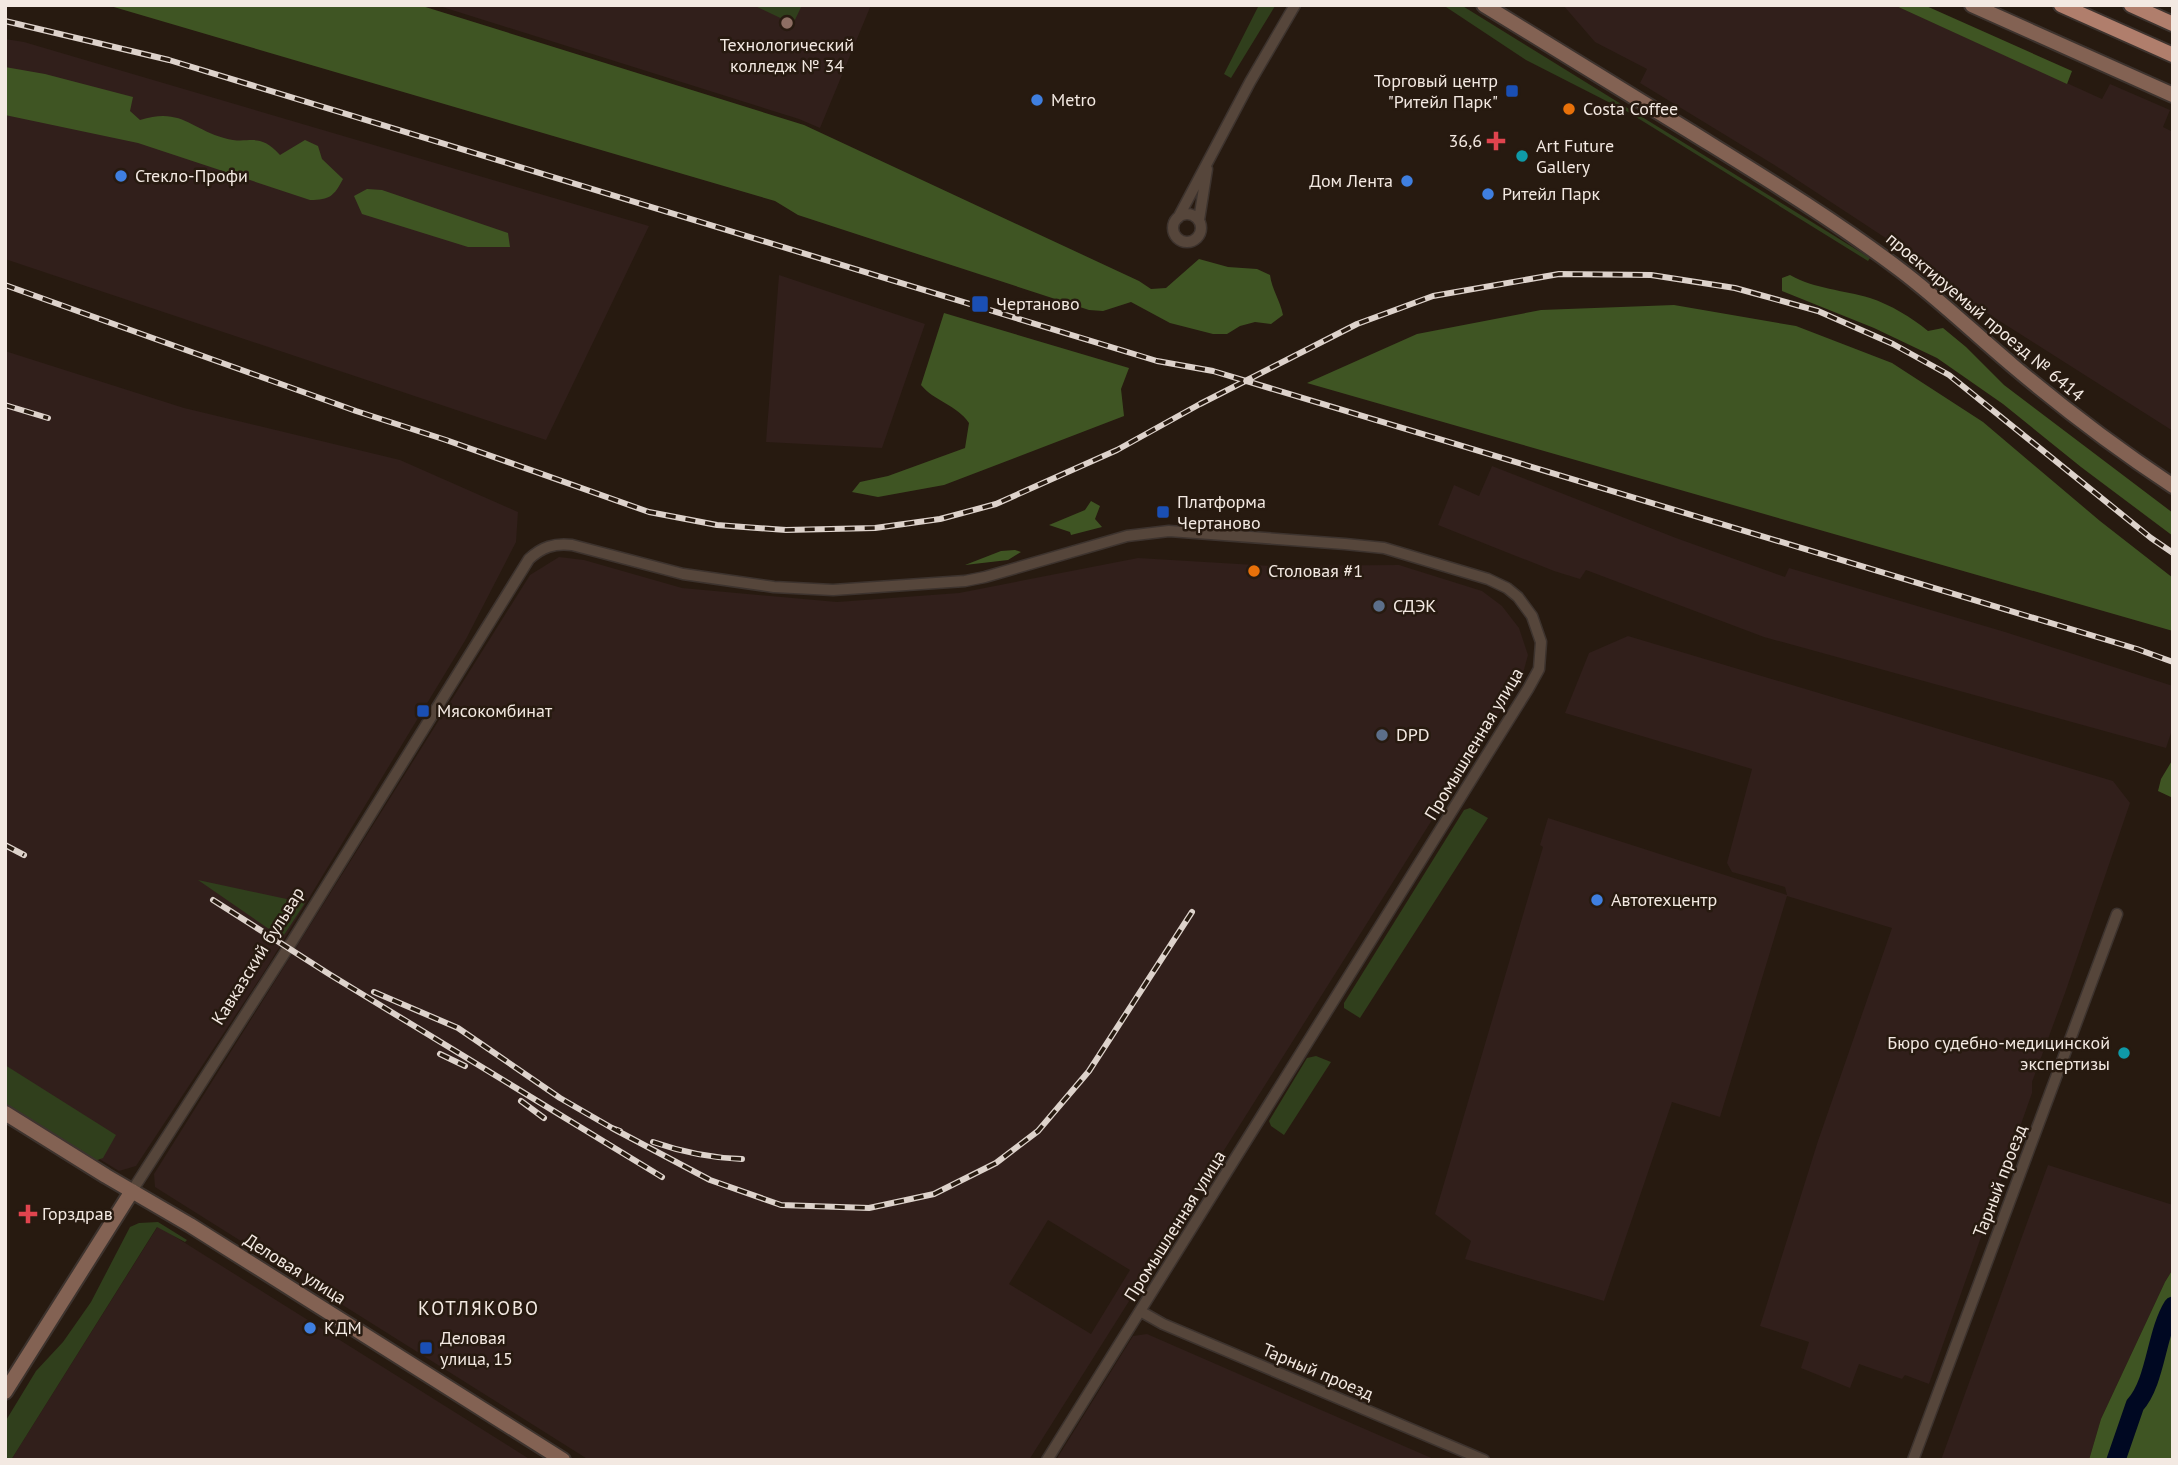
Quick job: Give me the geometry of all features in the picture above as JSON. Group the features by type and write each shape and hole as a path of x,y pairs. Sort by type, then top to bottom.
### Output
{"main road":[{"name":"проектируемый проезд № 6414","path":"1483,5 1847,231 1953,312 2067,411 2173,486"},
{"path":"1972,5 2173,94"},
{"path":"2061,5 2173,55"},
{"path":"2132,5 2173,24"},
{"name":"Деловая улица","path":"5,1113 198,1230 563,1460"},
{"name":"Кавказский бульвар","path":"5,1392 132,1191"}],"street":[{"path":"1208,160 1199,220 1200,233 1195,240 1186,242 1178,239 1174,231 1178,218 1208,160 1295,5"},
{"path":"1178,218 1191,215 1199,220"},
{"name":"Промышленная улица","path":"547,546 572,545 684,574 774,587 833,590 965,581 1127,536 1169,531 1345,544 1384,548 1488,579 1507,588 1525,606 1536,626 1541,642 1539,669 1528,689 1047,1460"},
{"name":"Кавказский бульвар","path":"132,1191 288,948 522,570 537,552 547,546"},
{"name":"Тарный проезд","path":"1913,1460 2118,914"},
{"name":"Тарный проезд","path":"1140,1311 1175,1329 1484,1460"}],"shaded area":[{"path":"436,5 871,5 820,128 799,119"},
{"path":"1563,5 1894,5 2102,99 2110,84 2170,110 2163,127 2173,132 2173,431 1957,294 1938,274 1910,254 1776,166 1640,83 1647,69 1595,42"},
{"path":"5,39 24,42 649,226 546,440 5,259"},
{"path":"779,275 925,324 882,448 766,442"},
{"path":"5,351 184,408 400,460 518,512 516,542 466,639 266,969 136,1166 119,1171 5,1101"},
{"path":"1492,466 1676,538 1785,577 1789,568 2005,632 2173,686 2173,727 2166,748 1764,637 1586,570 1580,579 1554,571 1438,525 1454,485 1479,496"},
{"path":"559,557 584,560 682,588 837,602 959,593 1138,558 1273,566 1399,565 1482,591 1502,606 1519,628 1528,655 1522,677 1029,1460 589,1460 155,1187 154,1174 530,575","holes":["1048,1220 1130,1270 1091,1334 1009,1284"]},
{"path":"1628,636 2113,781 2130,803 2032,1082 2032,1093 1929,1384 1905,1375 1902,1379 1859,1364 1850,1388 1801,1368 1809,1342 1760,1326 1818,1141 1892,928 1787,896 1720,1117 1672,1102 1604,1301 1465,1259 1471,1241 1435,1214 1543,847 1540,845 1548,818 1787,895 1785,887 1732,872 1727,863 1752,769 1565,713 1589,653"},
{"path":"2048,1165 2173,1205 2173,1269 2101,1419 2089,1460 1941,1460"},
{"path":"158,1226 531,1460 11,1460"},
{"path":"1147,1334 1436,1460 1056,1460 1133,1336"}],"green space":[{"path":"107,5 419,5 804,125 1139,281 1151,289 1166,288 1199,259 1228,267 1257,269 1270,275 1283,315 1271,324 1255,322 1240,326 1227,334 1213,334 1170,323 1131,302 1103,311 1089,310 798,215 775,201"},
{"path":"753,5 802,5 793,24"},
{"path":"1259,5 1275,6 1231,78 1224,74"},
{"path":"1443,5 1461,5 1870,258 1868,261 1628,112 1526,60"},
{"path":"1894,5 1924,5 2072,71 2067,84"},
{"path":"5,67 45,74 133,97 130,111 140,120 175,117 224,138 265,143 280,155 305,140 318,146 322,159 343,179 331,196 310,200 138,143 5,115"},
{"path":"367,189 382,190 508,233 510,247 468,247 362,214 354,196"},
{"path":"1790,275 1819,286 1878,301 1928,331 1943,328 2004,385 2173,513 2173,536 2003,404 1937,358 1874,328 1782,291 1782,278"},
{"path":"1674,305 1796,326 1892,363 1983,422 2100,521 2173,578 2173,631 1307,383 1417,334 1541,310"},
{"path":"944,313 1129,368 1121,389 1124,416 944,485 878,497 852,492 860,482 888,476 965,448 969,423 921,385"},
{"path":"1091,501 1100,506 1095,519 1102,527 1071,535 1070,532 1049,525 1085,510"},
{"path":"1001,551 1021,552 1008,560 965,565"},
{"path":"2173,759 2173,798 2158,791 2161,779"},
{"path":"1470,808 1488,818 1360,1018 1344,1008 1344,1003 1464,810"},
{"path":"198,880 305,903 282,938"},
{"path":"1316,1056 1331,1062 1284,1135 1271,1126 1269,1121 1307,1058"},
{"path":"5,1065 116,1135 103,1158 95,1161 5,1105"},
{"path":"158,1222 187,1240 185,1242 157,1227 11,1460 5,1460 5,1422 36,1371 63,1342 91,1302 130,1227 139,1223"},
{"path":"2173,1269 2173,1460 2089,1460 2101,1419"}],"waterway":[{"path":"2116,1460 2135,1405 2152,1371 2167,1317 2173,1306"}],"railway":[{"path":"5,21 169,60 1157,361 1213,371 2173,662"},
{"path":"5,285 356,411 649,512 717,525 786,530 875,528 940,519 996,504 1117,450 1200,404 1357,324 1433,296 1559,274 1651,275 1735,288 1818,311 1893,344 1949,375 2173,553"},
{"path":"5,405 48,418"},
{"path":"5,845 24,855"},
{"path":"213,900 662,1177"},
{"path":"612,1128 710,1180 781,1205 869,1208 934,1194 996,1163 1038,1131 1089,1071 1192,912"},
{"path":"374,992 458,1028 560,1098 620,1131"},
{"path":"440,1054 465,1066"},
{"path":"521,1101 544,1118"},
{"path":"653,1142 697,1154 742,1159"}],"place":[{"name":"Технологический колледж № 34","path":"787,23"},
{"name":"Торговый центр \"Ритейл Парк\"","path":"1512,91"},
{"name":"Metro","path":"1037,100"},
{"name":"Costa Coffee","path":"1569,109"},
{"name":"36,6","path":"1496,141"},
{"name":"Art Future Gallery","path":"1522,156"},
{"name":"Стекло-Профи","path":"121,176"},
{"name":"Дом Лента","path":"1407,181"},
{"name":"Ритейл Парк","path":"1488,194"},
{"name":"Чертаново","path":"980,304"},
{"name":"Платформа Чертаново","path":"1163,512"},
{"name":"Столовая #1","path":"1254,571"},
{"name":"СДЭК","path":"1379,606"},
{"name":"Мясокомбинат","path":"423,711"},
{"name":"DPD","path":"1382,735"},
{"name":"Автотехцентр","path":"1597,900"},
{"name":"Бюро судебно-медицинской экспертизы","path":"2124,1053"},
{"name":"Горздрав","path":"28,1214"},
{"name":"КДМ","path":"310,1328"},
{"name":"Деловая улица, 15","path":"426,1348"}],"district":[{"name":"КОТЛЯКОВО","path":"479,1308"}]}
